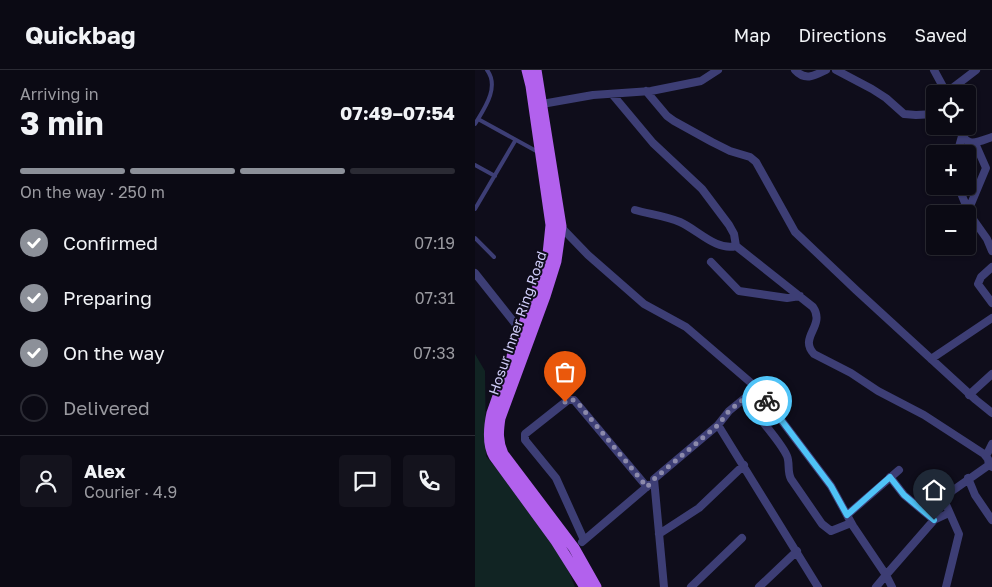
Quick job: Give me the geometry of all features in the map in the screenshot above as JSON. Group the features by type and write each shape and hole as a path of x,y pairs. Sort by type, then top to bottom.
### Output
{"main road":[{"name":"Hosur Inner Ring Road","path":"527,70 540,153 556,225 544,271 492,413 489,426 489,444 494,456 556,541 585,587"},
{"name":"Hosur Inner Ring Road","path":"536,70 542,104 556,225 555,261 545,296 500,418 497,433 498,444 503,454 574,548 596,587"}],"street":[{"path":"542,104 593,95 646,91 701,81 718,70"},
{"path":"795,70 801,76 809,77 825,70"},
{"path":"836,70 872,89 904,114 926,114"},
{"path":"934,70 942,85"},
{"path":"957,85 976,70"},
{"path":"646,91 673,121 731,151 750,157 756,162 795,232 969,394 992,413"},
{"path":"612,94 653,143 702,189 729,225 737,246 813,307 816,311 817,321 808,340 810,350 814,354 851,372 879,391 924,415 986,456 990,466 945,494 944,500 959,534 946,587"},
{"path":"960,145 962,136 969,143 975,144 992,137"},
{"path":"971,205 986,168 975,144"},
{"path":"635,210 680,222 720,246 731,248 737,246"},
{"path":"976,222 989,240 992,251"},
{"path":"556,225 644,304 686,327 757,388 831,486 849,519 892,587"},
{"path":"711,262 739,291 787,298 800,296"},
{"path":"992,267 981,277 977,284 992,302"},
{"path":"475,273 521,331"},
{"path":"931,359 992,318"},
{"path":"969,394 992,374"},
{"path":"574,548 718,425 729,411 757,388"},
{"path":"744,399 783,449 789,462 788,474 822,524 828,529 834,530 849,519 899,470"},
{"path":"584,540 556,478 525,440 525,434 568,400 574,400 647,487"},
{"path":"718,425 818,587"},
{"path":"986,456 992,444"},
{"path":"659,534 699,508 744,465"},
{"path":"890,477 904,495 934,520"},
{"path":"968,478 975,495 992,520"},
{"path":"654,479 664,587"},
{"path":"876,587 934,520 949,513"},
{"path":"691,587 742,538"},
{"path":"759,587 797,552"}],"lane":[{"path":"475,124 491,91 493,82 487,70"},
{"path":"478,119 540,153"},
{"path":"475,209 515,140"},
{"path":"475,165 495,176"},
{"path":"475,238 494,257"}],"green space":[{"path":"475,354 485,371 486,456 563,556 575,587 475,587"}],"way so far":[{"path":"565,402 571,399 577,402 647,487 718,425 729,411 757,388 767,401"}],"route":[{"path":"767,401 831,486 847,515 890,477 904,495 934,520"}]}
